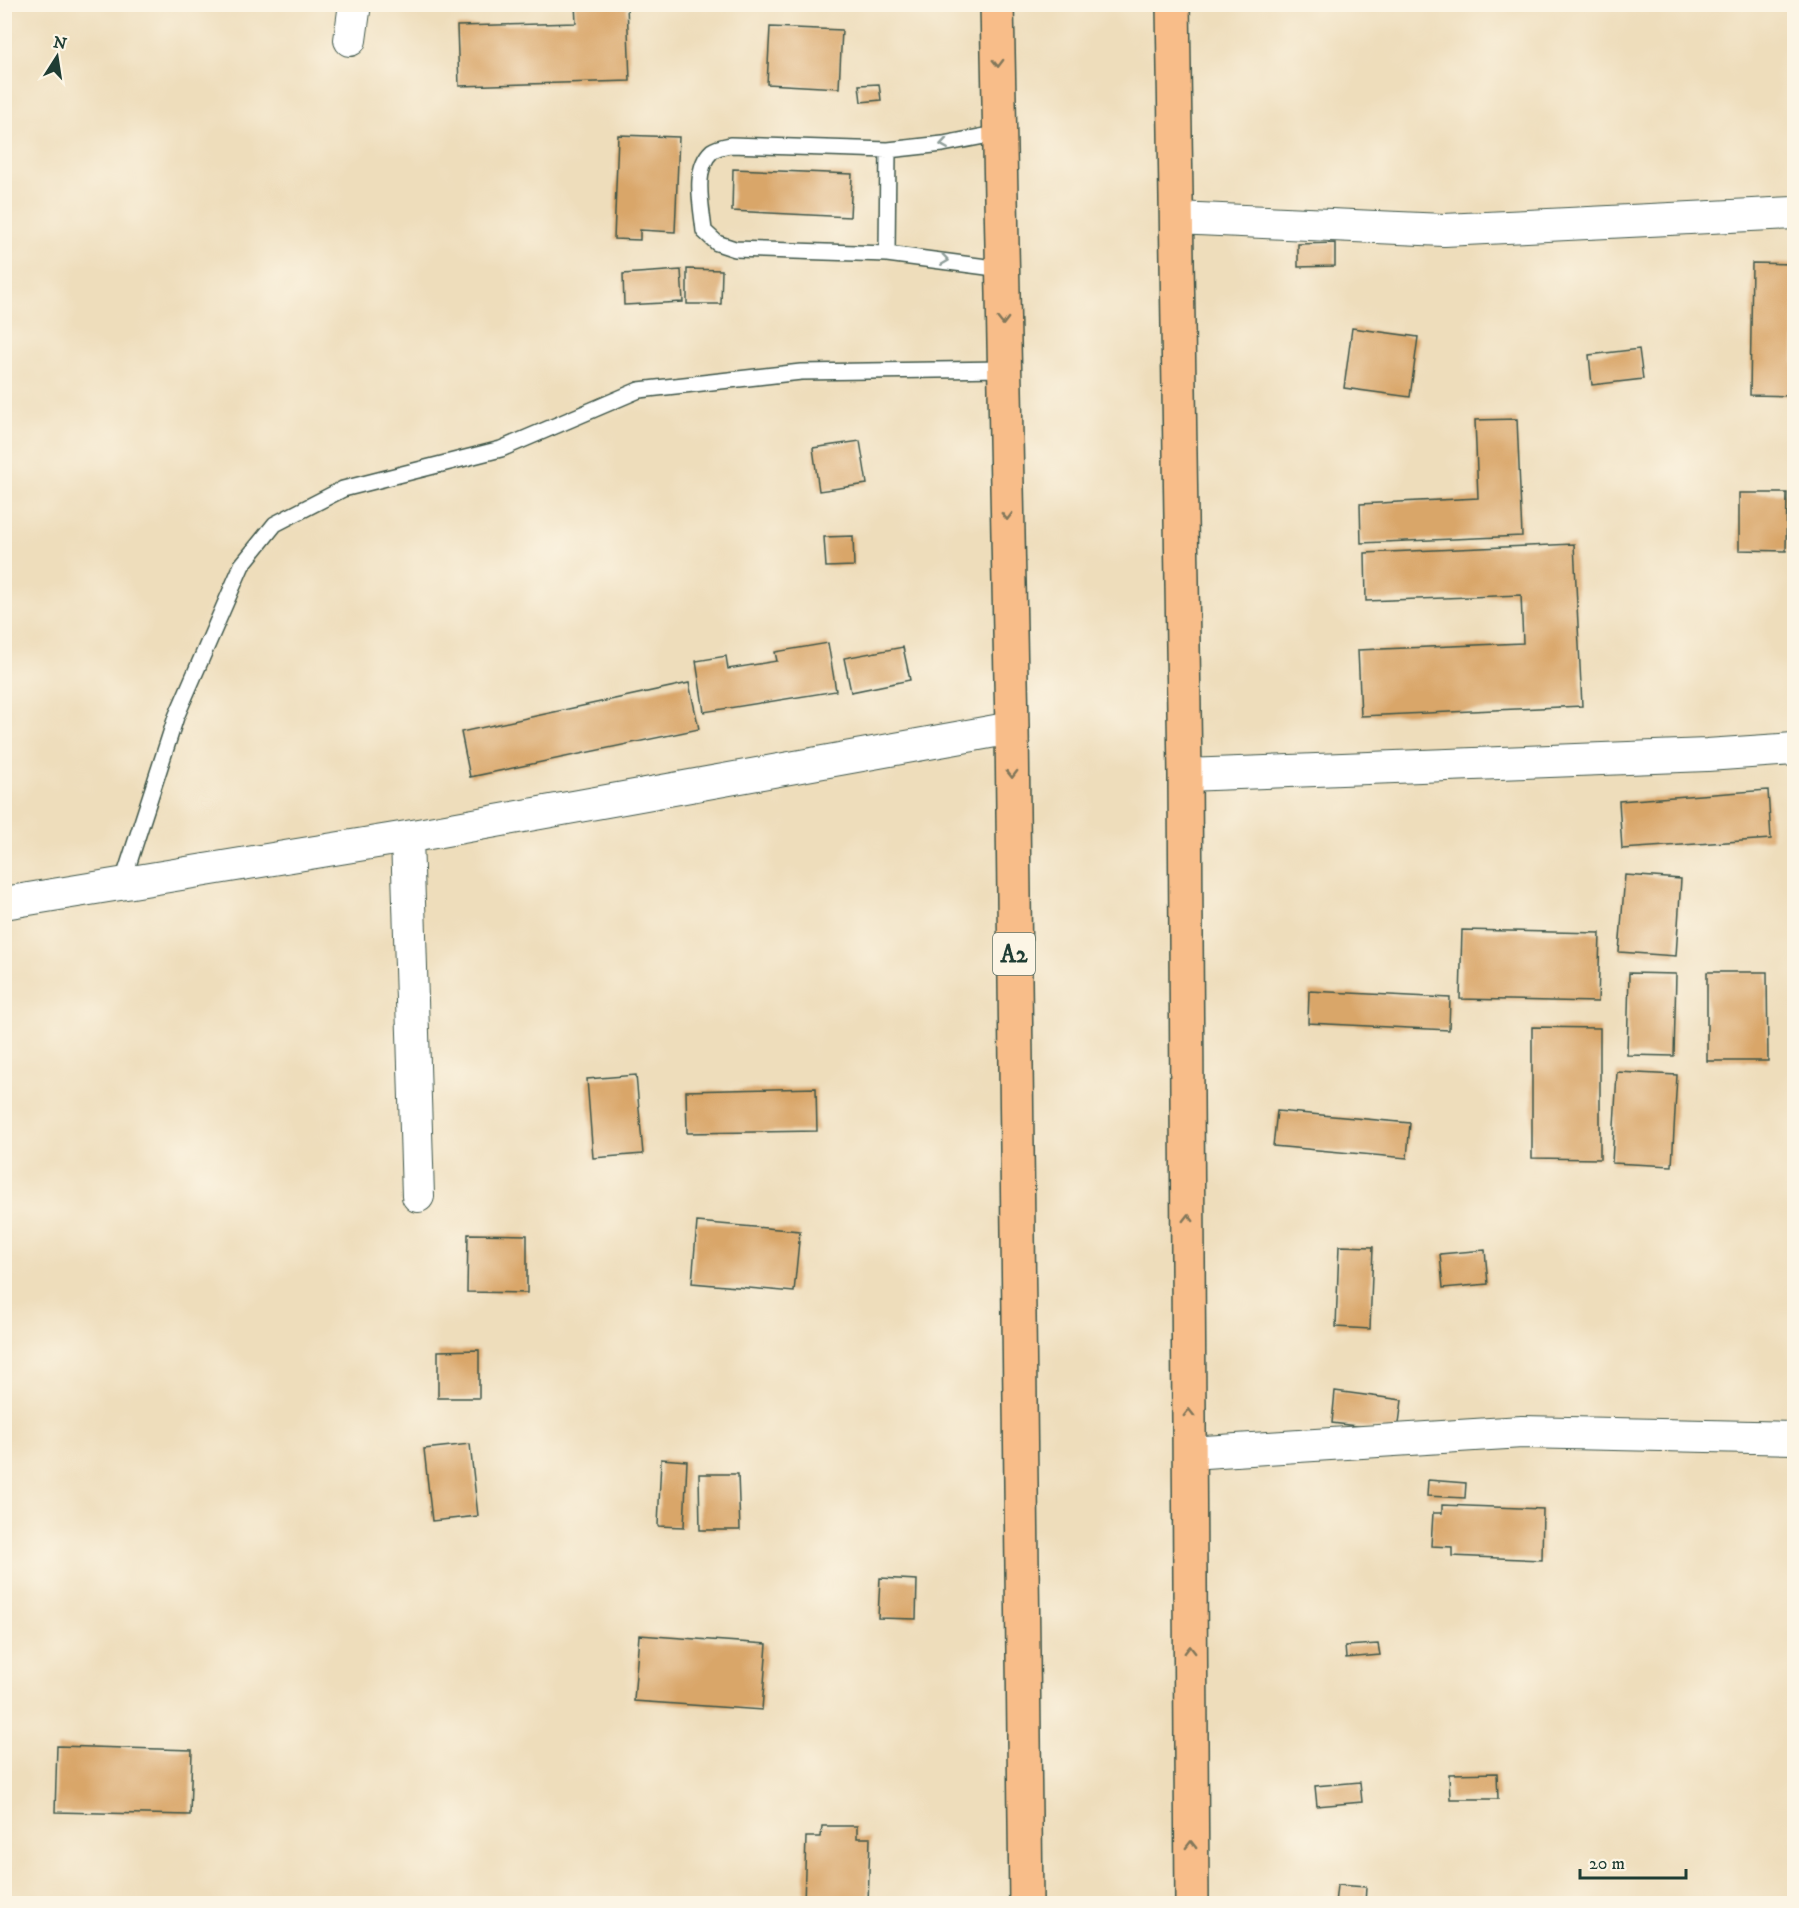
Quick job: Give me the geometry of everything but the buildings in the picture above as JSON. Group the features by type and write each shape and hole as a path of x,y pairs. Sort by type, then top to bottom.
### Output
{"highway":[{"name":"A2","path":"997,4 1012,728 1026,1904"},
{"path":"1173,4 1185,775 1192,1904"}],"street":[{"path":"350,40 355,4"},
{"path":"1176,218 1444,230 1794,213"},
{"path":"4,903 123,881 407,837 1012,728"},
{"path":"1185,775 1707,755 1794,749"},
{"path":"407,837 418,1196"},
{"path":"1189,1454 1522,1432 1794,1438"}],"lane":[{"path":"999,134 943,144 888,150 730,145 713,150 705,161 700,182 704,231 717,243 735,249 887,254 1002,269"},
{"path":"887,254 888,150"},
{"path":"123,881 176,717 242,565 275,524 343,489 501,449 639,390 801,372 1004,369"}]}
